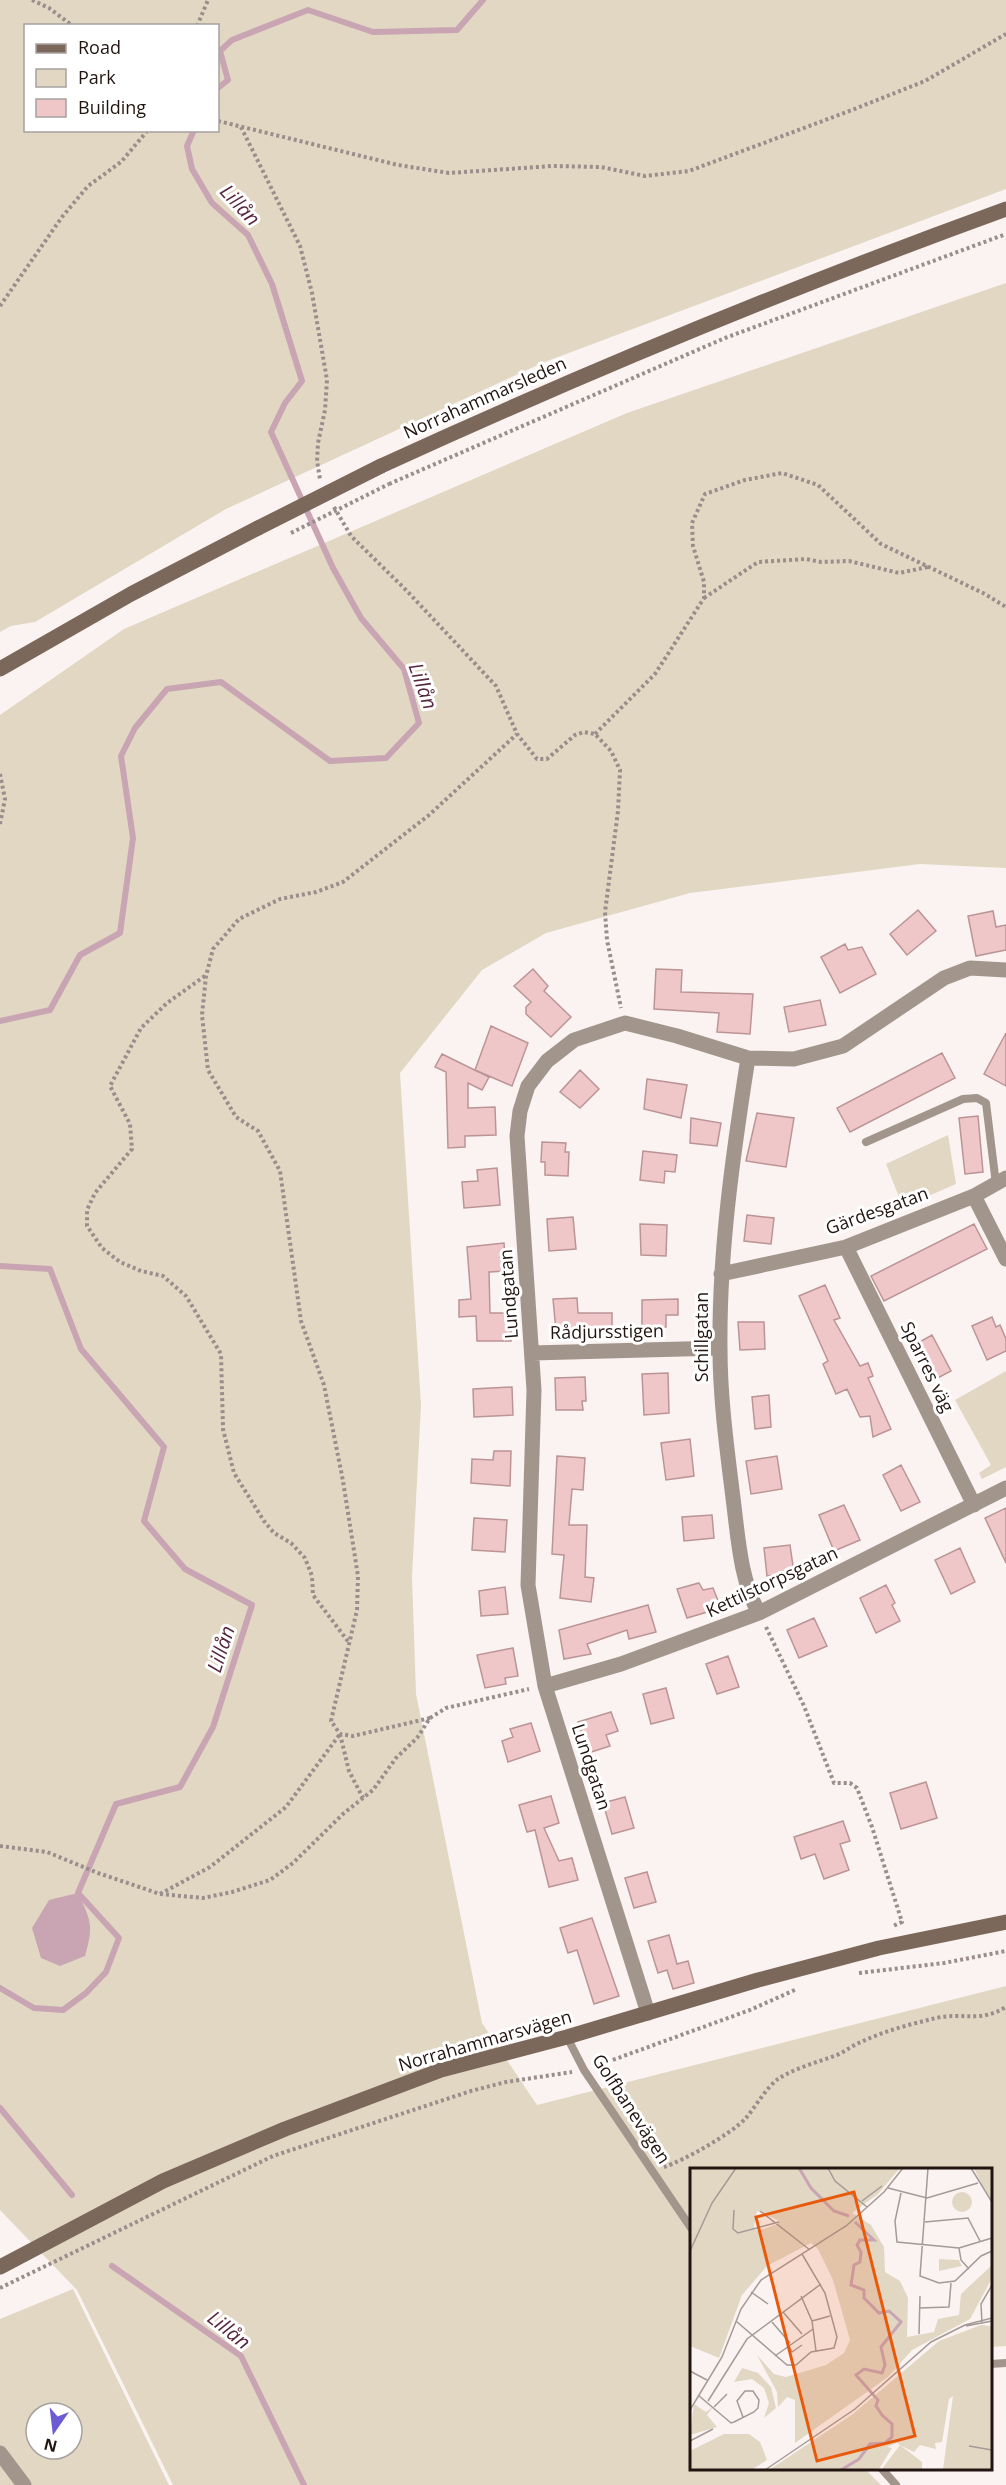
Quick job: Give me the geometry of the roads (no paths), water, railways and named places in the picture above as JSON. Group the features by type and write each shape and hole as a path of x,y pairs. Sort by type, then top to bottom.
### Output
{"street":[{"name":"Norrahammarsleden","path":"0,669 131,594 381,466 518,404 693,330 884,253 1006,209"},
{"path":"748,1058 794,1059 843,1046 944,978 970,968 1006,970"},
{"name":"Lundgatan","path":"648,2013 545,1686 528,1585 534,1390 517,1136 520,1111 528,1086 547,1061 574,1040 624,1023 677,1036 748,1058"},
{"name":"Schillgatan","path":"748,1058 730,1170 722,1274 720,1348 723,1421 735,1513 748,1594 759,1613"},
{"name":"Gärdesgatan","path":"722,1274 846,1246 974,1196 1001,1181"},
{"path":"974,1196 1006,1259"},
{"name":"Sparres väg","path":"846,1246 974,1505"},
{"name":"Rådjursstigen","path":"532,1353 720,1348"},
{"name":"Kettilstorpsgatan","path":"545,1686 621,1664 759,1613 1006,1488"},
{"name":"Norrahammarsvägen","path":"0,2267 163,2181 285,2128 441,2070 567,2037 758,1980 879,1948 1006,1922"},
{"path":"0,2453 24,2485"}],"lane":[{"path":"866,1142 963,1099 977,1098 986,1103 1001,1181"},
{"name":"Golfbanevägen","path":"567,2037 584,2070 690,2227"},
{"path":"991,2364 1006,2363"},
{"path":"882,2470 896,2485"}],"waterway":[{"path":"219,87 228,80 220,51 232,40 308,10 373,32 457,30 483,0"},
{"name":"Lillån","path":"0,1021 50,1010 80,955 120,933 133,838 121,756 135,728 167,689 221,682 330,761 386,758 419,723 404,669 361,618 333,568 271,432 285,403 302,381 272,284 248,235 212,203 192,169 187,146 193,132"},
{"name":"Lillån","path":"0,1266 50,1269 81,1349 164,1447 144,1521 185,1569 252,1605 213,1727 180,1787 116,1804 78,1893 119,1938 106,1972 86,1993 63,2010 34,2008 0,1988"},
{"name":"Lillån","path":"0,2108 72,2195"},
{"name":"Lillån","path":"112,2266 241,2356 304,2485"}]}
